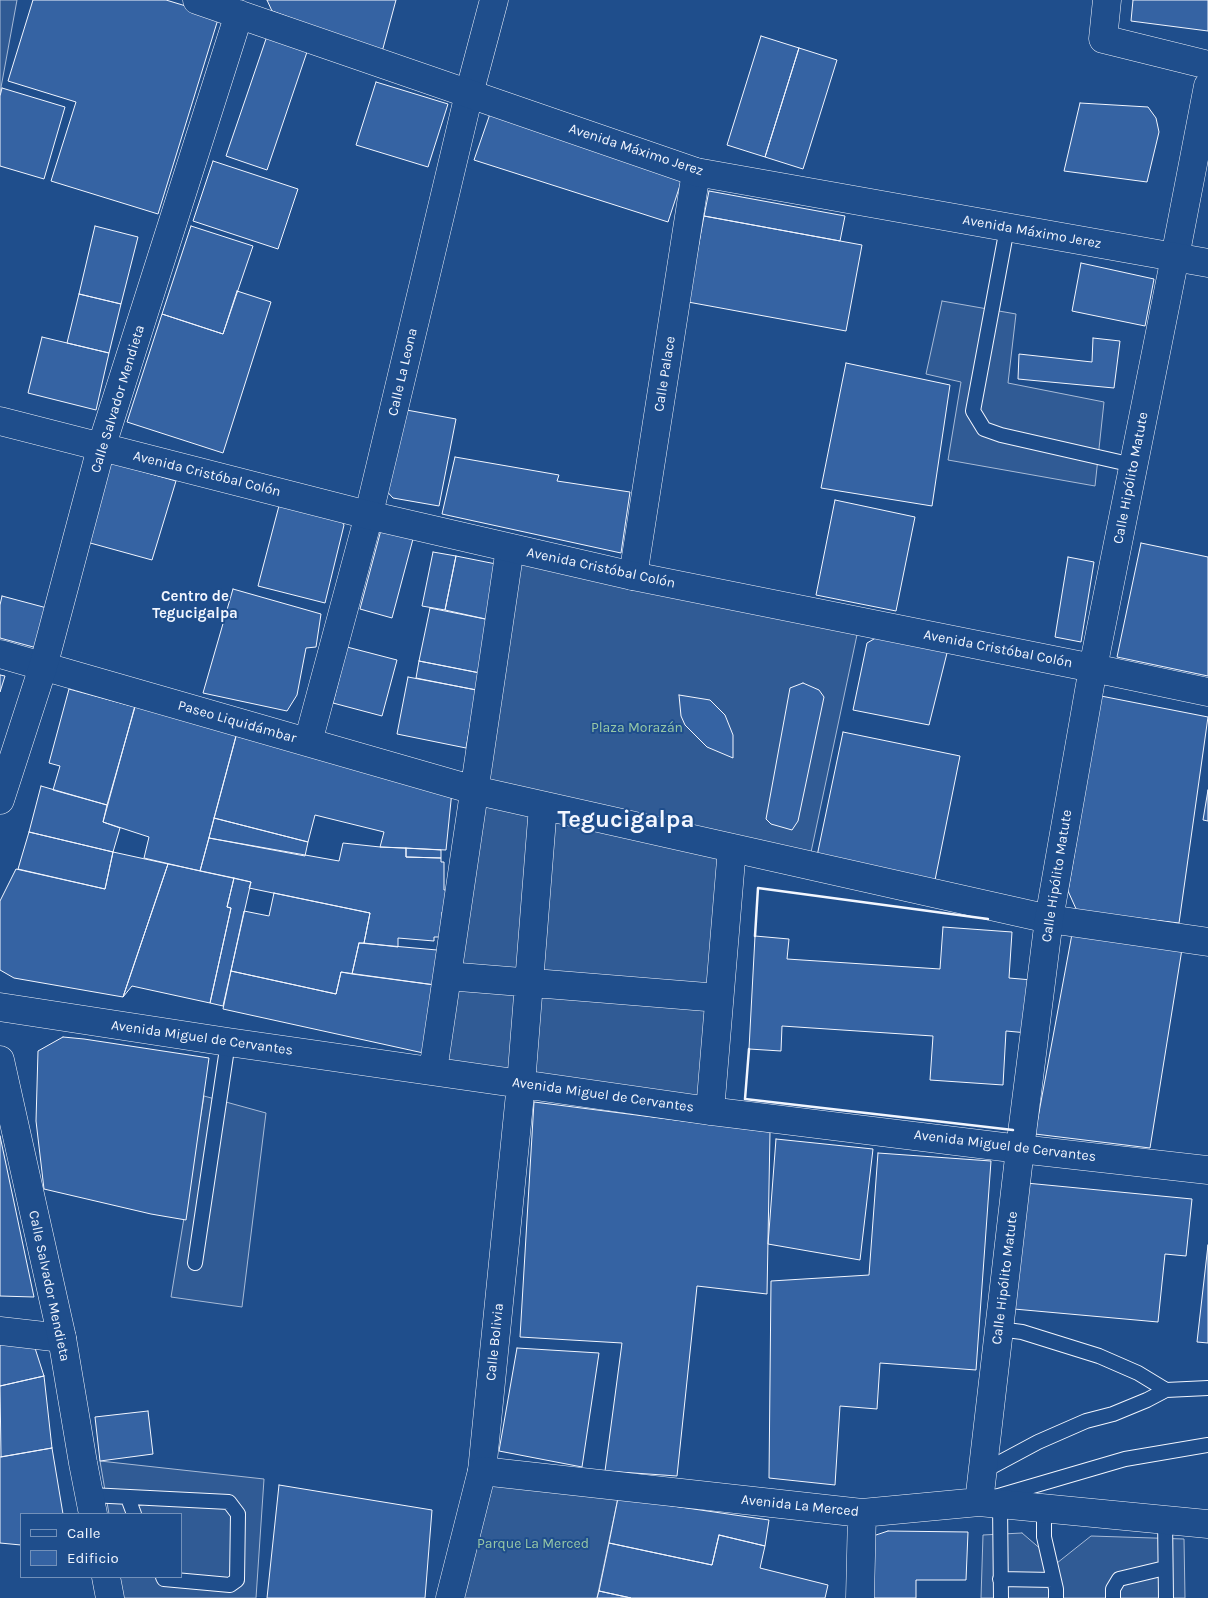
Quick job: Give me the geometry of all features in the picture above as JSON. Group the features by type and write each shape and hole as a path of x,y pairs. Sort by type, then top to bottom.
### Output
{"street":[{"name":"Avenida Máximo Jerez","path":"197,0 241,7 469,94 696,172 1208,263"},
{"name":"Calle La Leona","path":"308,742 368,515 469,94 494,0"},
{"path":"1107,0 1103,39 1208,65"},
{"name":"Calle Salvador Mendieta","path":"0,800 43,667 101,448 241,7"},
{"name":"Calle Hipólito Matute","path":"990,1503 982,1472 1049,919 1093,668 1208,86"},
{"name":"Calle Palace","path":"633,576 696,172"},
{"name":"Avenida Cristóbal Colón","path":"0,421 368,515 633,576 1208,692"},
{"path":"433,1071 510,548"},
{"name":"Paseo Liquidámbar","path":"0,654 474,790 1049,919 1208,942"},
{"name":"Calle Bolivia","path":"450,1598 482,1471 521,1084 544,806"},
{"path":"710,1111 732,848"},
{"path":"447,976 719,998"},
{"name":"Avenida Miguel de Cervantes","path":"0,1007 228,1042 710,1111 1208,1170"},
{"name":"Calle Salvador Mendieta","path":"0,1060 62,1338 92,1505"},
{"path":"0,1331 62,1338"},
{"name":"Avenida La Merced","path":"482,1471 862,1513 990,1503 1208,1524"},
{"path":"860,1598 862,1513"},
{"path":"106,1578 110,1598"}],"lane":[{"path":"1006,228 973,411 984,429 1001,435 1133,465"},
{"path":"195,1263 228,1042"},
{"path":"999,1329 1022,1332 1099,1356 1138,1373 1166,1390"},
{"path":"982,1472 1054,1435 1086,1421 1113,1414 1166,1390 1208,1388"},
{"path":"1001,1598 990,1503 1125,1458 1208,1446"},
{"path":"92,1505 128,1498 230,1502 238,1514 237,1580 230,1585 164,1578"},
{"path":"128,1498 134,1513"},
{"path":"1044,1508 1044,1537 1056,1590 1056,1598"},
{"path":"1164,1519 1166,1598"},
{"path":"1113,1598 1113,1589 1120,1579 1165,1568"},
{"path":"1000,1579 1053,1580"}],"shaded area":[{"path":"0,0 17,0 0,93"},
{"path":"942,301 1016,314 1008,383 1104,402 1095,486 948,460 961,382 926,374"},
{"name":"Plaza Morazán","path":"519,559 858,630 810,857 723,840 703,1097 447,1063"},
{"path":"204,1096 266,1113 242,1307 171,1297"},
{"path":"100,1461 264,1479 256,1598 123,1598 119,1578 182,1578 182,1513 109,1513"},
{"name":"Parque La Merced","path":"491,1485 618,1498 597,1598 462,1598"},
{"path":"1022,1533 1057,1563 1091,1536 1184,1539 1185,1598 981,1598 983,1535"}],"building":[{"path":"33,0 166,0 219,16 158,214 51,181 76,102 8,81"},
{"path":"267,0 396,0 382,52 272,11"},
{"path":"1133,0 1208,0 1208,31 1131,21"},
{"path":"267,36 308,49 267,170 226,156"},
{"path":"761,36 799,48 765,157 727,145"},
{"path":"799,48 837,60 803,169 765,157"},
{"path":"376,82 448,104 428,167 356,145"},
{"path":"2,88 65,107 44,179 0,166 0,96"},
{"path":"1080,103 1148,107 1156,118 1159,132 1147,182 1064,171"},
{"path":"491,111 684,173 668,222 474,160"},
{"path":"213,161 298,189 278,249 193,221"},
{"path":"709,191 845,216 840,241 704,216"},
{"path":"704,216 862,245 846,331 688,302"},
{"path":"95,226 138,237 121,304 79,294"},
{"path":"191,226 253,246 223,334 162,314"},
{"path":"1081,263 1154,279 1145,326 1072,311"},
{"path":"237,291 271,302 223,453 127,422 162,314 223,334"},
{"path":"79,294 121,304 109,353 67,343"},
{"path":"42,337 109,353 96,410 28,393"},
{"path":"1093,338 1120,341 1114,388 1018,379 1019,354 1092,362"},
{"path":"846,363 950,385 932,506 821,488"},
{"path":"401,409 456,419 439,506 393,498 381,485"},
{"path":"455,457 559,475 557,481 630,492 621,553 442,514"},
{"path":"109,462 176,481 152,560 83,541"},
{"path":"835,500 915,517 896,611 816,595"},
{"path":"280,502 338,515 344,525 325,603 258,586"},
{"path":"381,530 413,539 392,618 360,609"},
{"path":"1141,543 1208,557 1208,676 1117,657"},
{"path":"433,552 456,556 445,610 422,606"},
{"path":"456,556 501,565 490,620 445,610"},
{"path":"1068,557 1094,562 1081,642 1055,637"},
{"path":"233,589 321,614 316,647 306,648 297,695 287,711 203,693"},
{"path":"2,596 47,608 37,648 0,638 0,605"},
{"path":"430,608 490,620 480,673 419,661"},
{"path":"881,635 948,649 929,725 853,710 867,643"},
{"path":"347,647 397,660 382,716 333,703"},
{"path":"419,661 480,673 476,690 416,678"},
{"path":"0,675 5,676 0,692"},
{"path":"408,677 477,690 466,748 397,734"},
{"path":"803,683 819,690 824,697 798,821 792,830 771,824 766,819 790,688"},
{"path":"69,689 135,707 107,805 53,790 60,766 49,763"},
{"path":"679,695 710,700 725,715 733,735 733,758 707,747 685,725 681,716"},
{"path":"1101,696 1208,717 1179,923 1077,911 1068,891"},
{"path":"136,702 238,729 200,871 144,858 149,837 103,822"},
{"path":"843,732 960,756 935,880 817,856"},
{"path":"236,736 452,791 446,850 380,847 384,832 315,815 308,842 214,818"},
{"path":"41,786 107,805 103,822 120,828 113,852 29,832"},
{"path":"1208,790 1208,821 1203,820"},
{"path":"214,818 308,842 305,856 209,838"},
{"path":"29,832 113,852 105,889 18,869"},
{"path":"209,838 339,861 343,843 406,848 406,857 441,858 441,862 444,862 444,890 449,890 449,912 442,912 442,937 434,937 434,941 398,938 398,947 364,943 370,913 249,888 251,882 200,871"},
{"path":"406,848 441,850 441,858 406,857"},
{"path":"113,852 168,864 123,997 14,978 0,970 0,901 16,869 105,889"},
{"path":"168,864 234,878 227,907 231,908 210,1003 132,986 123,997"},
{"path":"234,878 251,882 223,1006 210,1003 231,908 227,907"},
{"path":"274,893 370,913 364,943 359,943 352,974 341,972 336,994 231,971 244,911 269,916"},
{"path":"943,927 1012,932 1009,978 1032,980 1028,1033 1006,1031 1003,1085 930,1080 933,1036 782,1026 781,1051 749,1049 755,936 789,939 787,959 940,969"},
{"path":"1072,934 1182,949 1150,1148 1035,1134"},
{"path":"359,943 437,950 435,985 352,974"},
{"path":"231,971 336,994 341,972 435,985 428,1054 223,1009"},
{"path":"63,1037 209,1058 186,1220 151,1214 44,1189 36,1121 38,1051"},
{"path":"534,1102 770,1132 767,1294 697,1286 677,1476 605,1471 622,1343 520,1337"},
{"path":"0,1136 34,1297 0,1296"},
{"path":"776,1139 873,1149 860,1260 768,1244"},
{"path":"878,1153 991,1161 976,1370 880,1363 877,1409 840,1406 835,1485 769,1478 771,1281 869,1275"},
{"path":"1026,1183 1192,1199 1186,1256 1165,1254 1158,1322 1014,1309"},
{"path":"1208,1245 1208,1343 1197,1342"},
{"path":"0,1343 34,1345 44,1376 0,1386"},
{"path":"517,1348 599,1353 582,1467 499,1451"},
{"path":"44,1376 52,1448 1,1457 0,1386"},
{"path":"148,1411 153,1454 100,1461 95,1417"},
{"path":"52,1448 63,1513 20,1513 20,1545 0,1543 0,1457"},
{"path":"279,1485 432,1510 425,1598 267,1598"},
{"path":"618,1498 769,1520 765,1546 719,1535 712,1565 609,1543"},
{"path":"888,1531 968,1532 966,1580 916,1580 916,1598 872,1598 873,1536"},
{"path":"719,1535 765,1546 760,1568 828,1585 825,1598 631,1598 599,1591 609,1543 712,1565"},
{"path":"599,1591 631,1598 597,1598"}],"wall":[{"path":"755,936 758,888 988,919"},
{"path":"749,1049 745,1099 1013,1130"}],"district":[{"name":"Centro de Tegucigalpa","path":"195,606"},
{"name":"Tegucigalpa","path":"626,820"}]}
